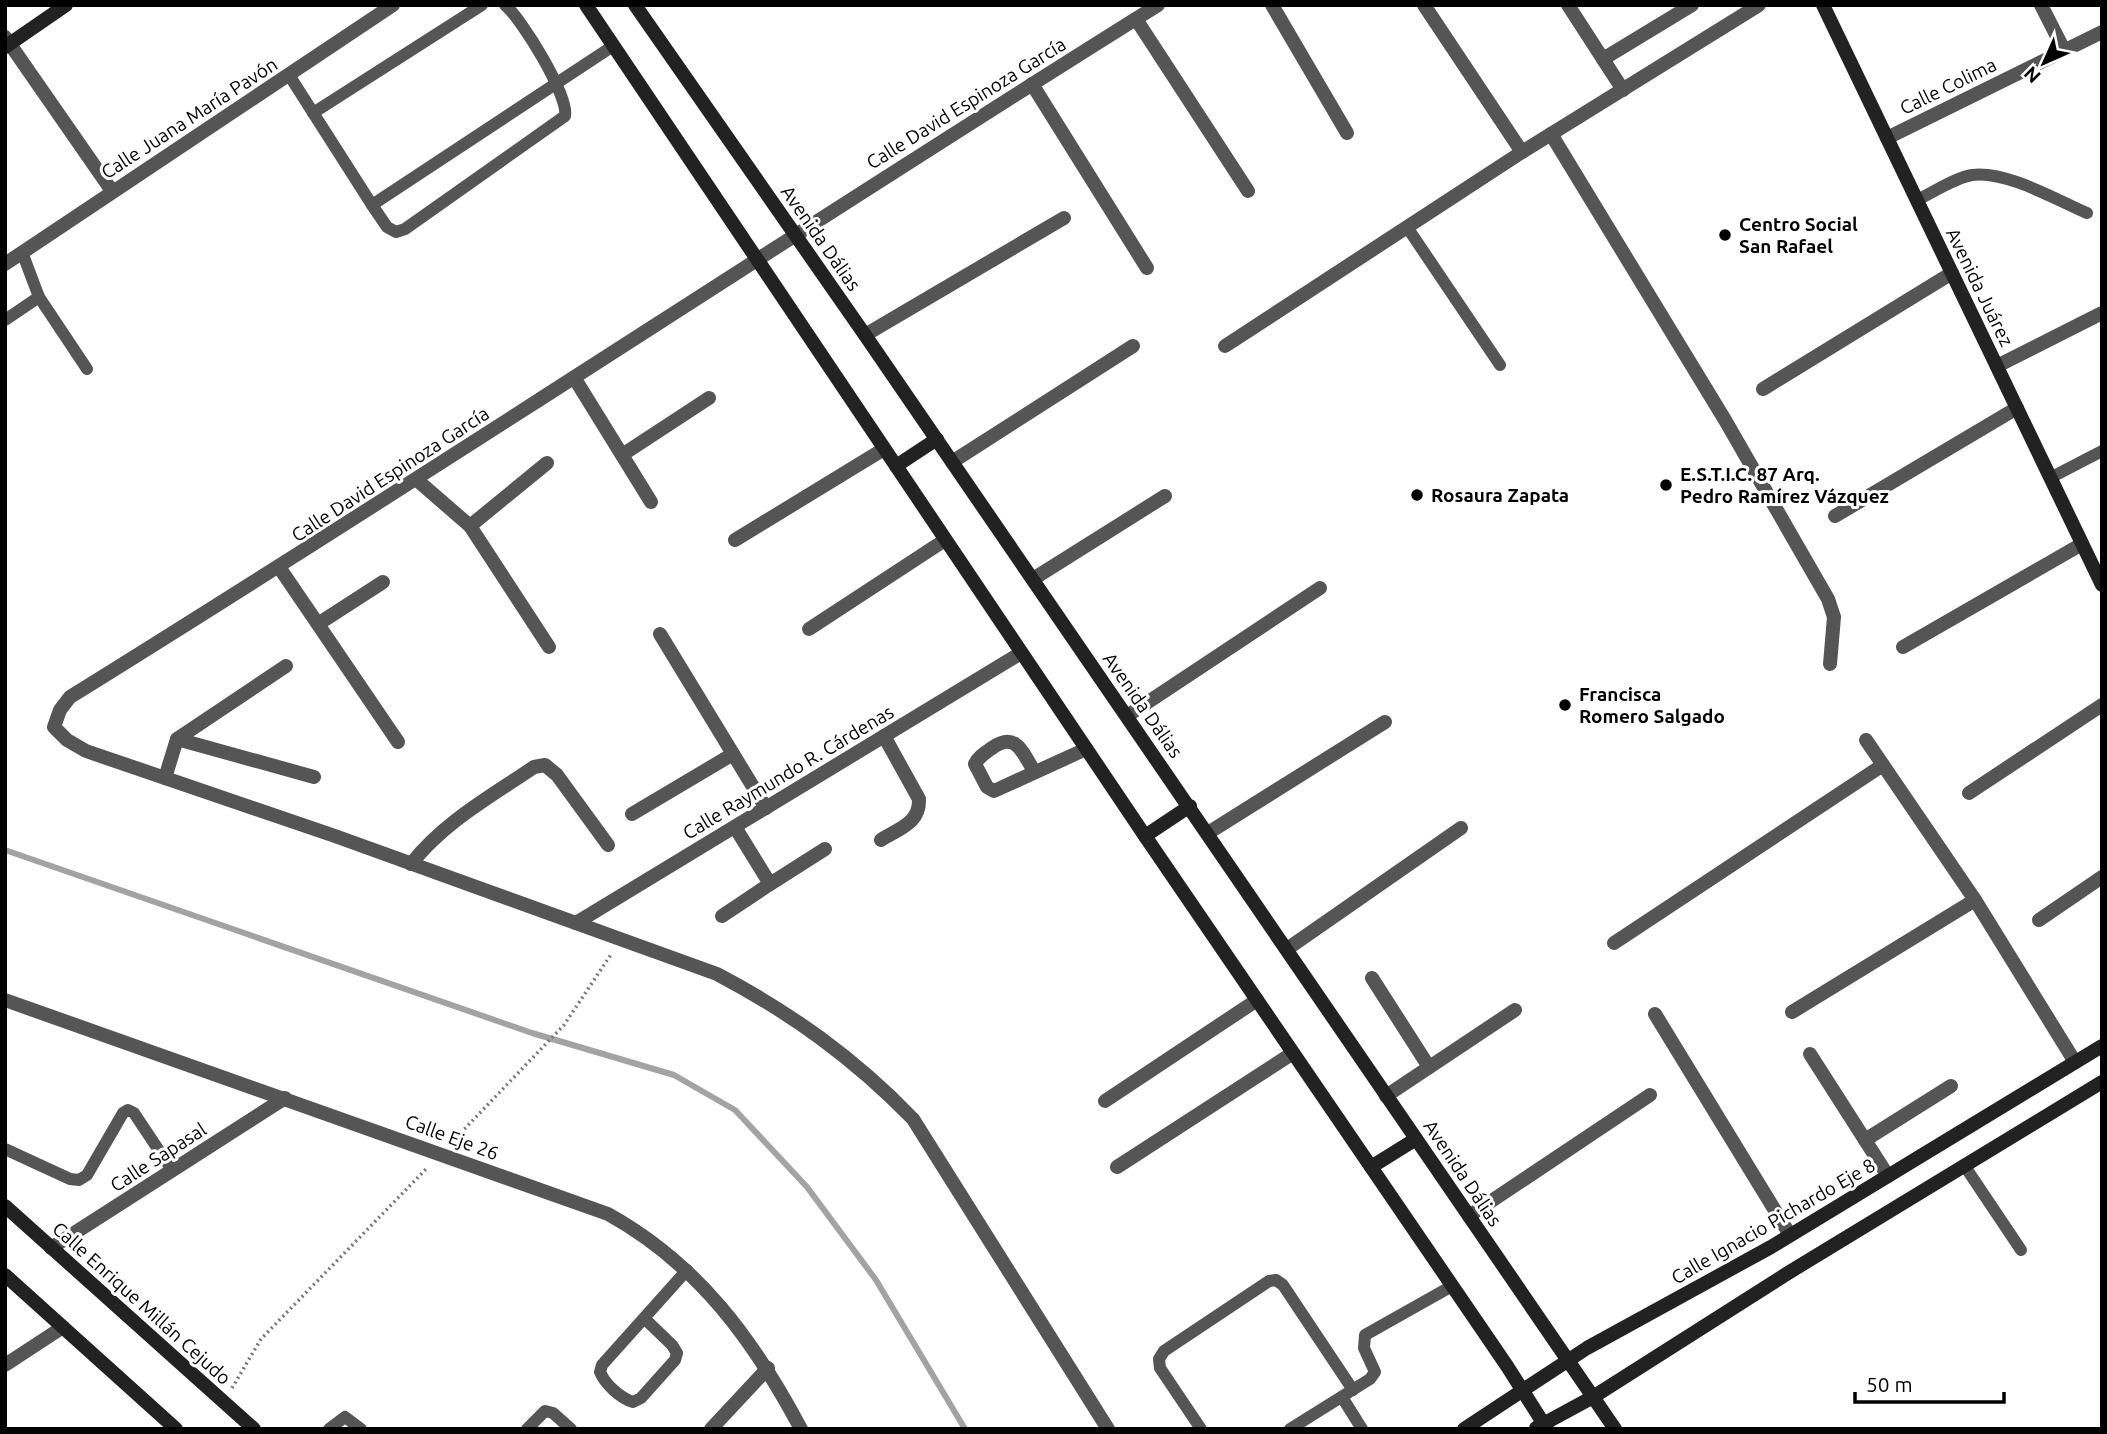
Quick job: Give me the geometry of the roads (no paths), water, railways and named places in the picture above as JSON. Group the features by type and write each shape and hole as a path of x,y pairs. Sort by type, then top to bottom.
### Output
{"main road":[{"path":"7,43 66,5"},
{"path":"586,5 1144,836 1523,1390 1542,1427 2102,1082"},
{"name":"Avenida Dálias","path":"635,5 937,439 1615,1429"},
{"name":"Avenida Juárez","path":"1823,5 2102,586"},
{"path":"895,466 937,439"},
{"path":"1144,836 1189,806"},
{"name":"Calle Ignacio Pichardo Eje 8","path":"1464,1429 1567,1361 1790,1235 2102,1046"},
{"path":"1371,1167 1416,1139"},
{"name":"Calle Enrique Millán Cejudo","path":"5,1206 254,1429"},
{"path":"5,1275 176,1429"}],"street":[{"name":"Calle Juana María Pavón","path":"5,264 393,5"},
{"name":"Calle David Espinoza García","path":"166,778 86,751 66,740 54,727 60,710 70,697 575,379 795,233 1158,5"},
{"path":"1272,5 1347,132"},
{"path":"1424,5 1522,152"},
{"path":"1568,5 1623,90"},
{"path":"1603,59 1692,5"},
{"path":"1225,346 1522,152 1759,5"},
{"path":"2041,5 2064,50"},
{"path":"1136,19 1248,191"},
{"name":"Calle Colima","path":"1887,138 2102,32"},
{"path":"7,43 112,191"},
{"path":"1032,84 1147,268"},
{"path":"1551,134 1725,421 1828,599 1834,617 1830,664"},
{"path":"865,335 1064,218"},
{"path":"1763,389 1952,273"},
{"path":"1997,366 2102,313"},
{"path":"952,461 1133,345"},
{"path":"575,379 651,502"},
{"path":"622,455 709,398"},
{"path":"1835,516 2017,408"},
{"path":"735,540 884,449"},
{"path":"470,526 547,463"},
{"path":"416,480 470,526 549,648"},
{"path":"1033,579 1166,496"},
{"path":"809,629 945,540"},
{"path":"1903,647 2082,544"},
{"path":"279,567 398,742"},
{"path":"318,624 383,582"},
{"path":"1127,716 1320,588"},
{"path":"660,634 766,807"},
{"name":"Calle Raymundo R. Cárdenas","path":"576,923 1021,653"},
{"path":"286,666 177,739 166,778 717,974 774,1004 872,1076 913,1119 1108,1429"},
{"path":"1969,793 2102,705"},
{"path":"1208,834 1385,722"},
{"path":"881,840 916,819 920,810 919,799 884,736"},
{"path":"177,739 314,777"},
{"path":"1866,740 1975,900 2076,1062"},
{"path":"1034,771 1086,749"},
{"path":"632,814 733,754"},
{"path":"411,864 432,837 453,821 534,767 545,765 557,775 608,845"},
{"path":"1614,943 1883,765"},
{"path":"735,827 770,884"},
{"path":"1287,949 1461,828"},
{"path":"722,915 825,849"},
{"path":"2039,920 2102,877"},
{"path":"1792,1012 1975,900"},
{"path":"1372,978 1429,1067"},
{"name":"Calle Eje 26","path":"5,1000 608,1214 635,1229 687,1270 726,1310 768,1368 801,1429"},
{"path":"1105,1101 1257,1000"},
{"path":"5,1016 20,1005"},
{"path":"1386,1096 1516,1010"},
{"path":"1656,1014 1790,1235"},
{"path":"1117,1167 1293,1053"},
{"path":"1810,1054 1888,1176"},
{"path":"1865,1140 1951,1086"},
{"path":"1469,1216 1650,1095"},
{"name":"Calle Sapasal","path":"51,1248 285,1098"},
{"path":"5,1365 63,1327"},
{"path":"711,1429 725,1423 768,1368"}],"lane":[{"path":"313,113 482,5"},
{"path":"289,75 372,205 387,227 396,232 405,229 565,116 567,107 558,83 505,5"},
{"path":"372,205 613,46"},
{"path":"1917,200 1971,175 1988,175 2018,183 2087,213"},
{"path":"1407,227 1500,365"},
{"path":"22,252 39,297 88,369"},
{"path":"5,320 39,297"},
{"path":"2050,478 2102,451"},
{"path":"5,1149 70,1179 79,1180 88,1175 123,1113 128,1110 134,1112 172,1170"},
{"path":"1964,1165 2021,1250"},
{"path":"644,1318 677,1353 675,1360 640,1398 633,1402 625,1399 603,1379 600,1372 602,1365 644,1318 687,1270"},
{"path":"1200,1429 1160,1368 1159,1359 1164,1351 1269,1281 1276,1280 1283,1285 1347,1393 1362,1429"},
{"path":"1290,1429 1375,1372 1363,1349 1366,1335 1452,1286"},
{"path":"527,1429 545,1411 553,1413 571,1429"},
{"path":"329,1429 345,1417 361,1429"}],"waterway":[{"path":"5,850 532,1033 674,1075 735,1110 807,1187 876,1280 965,1429"}],"place":[{"name":"Centro Social San Rafael","path":"1725,235"},
{"name":"E.S.T.I.C. 87 Arq. Pedro Ramírez Vázquez","path":"1666,485"},
{"name":"Rosaura Zapata","path":"1417,495"},
{"name":"Francisca Romero Salgado","path":"1565,705"}]}
